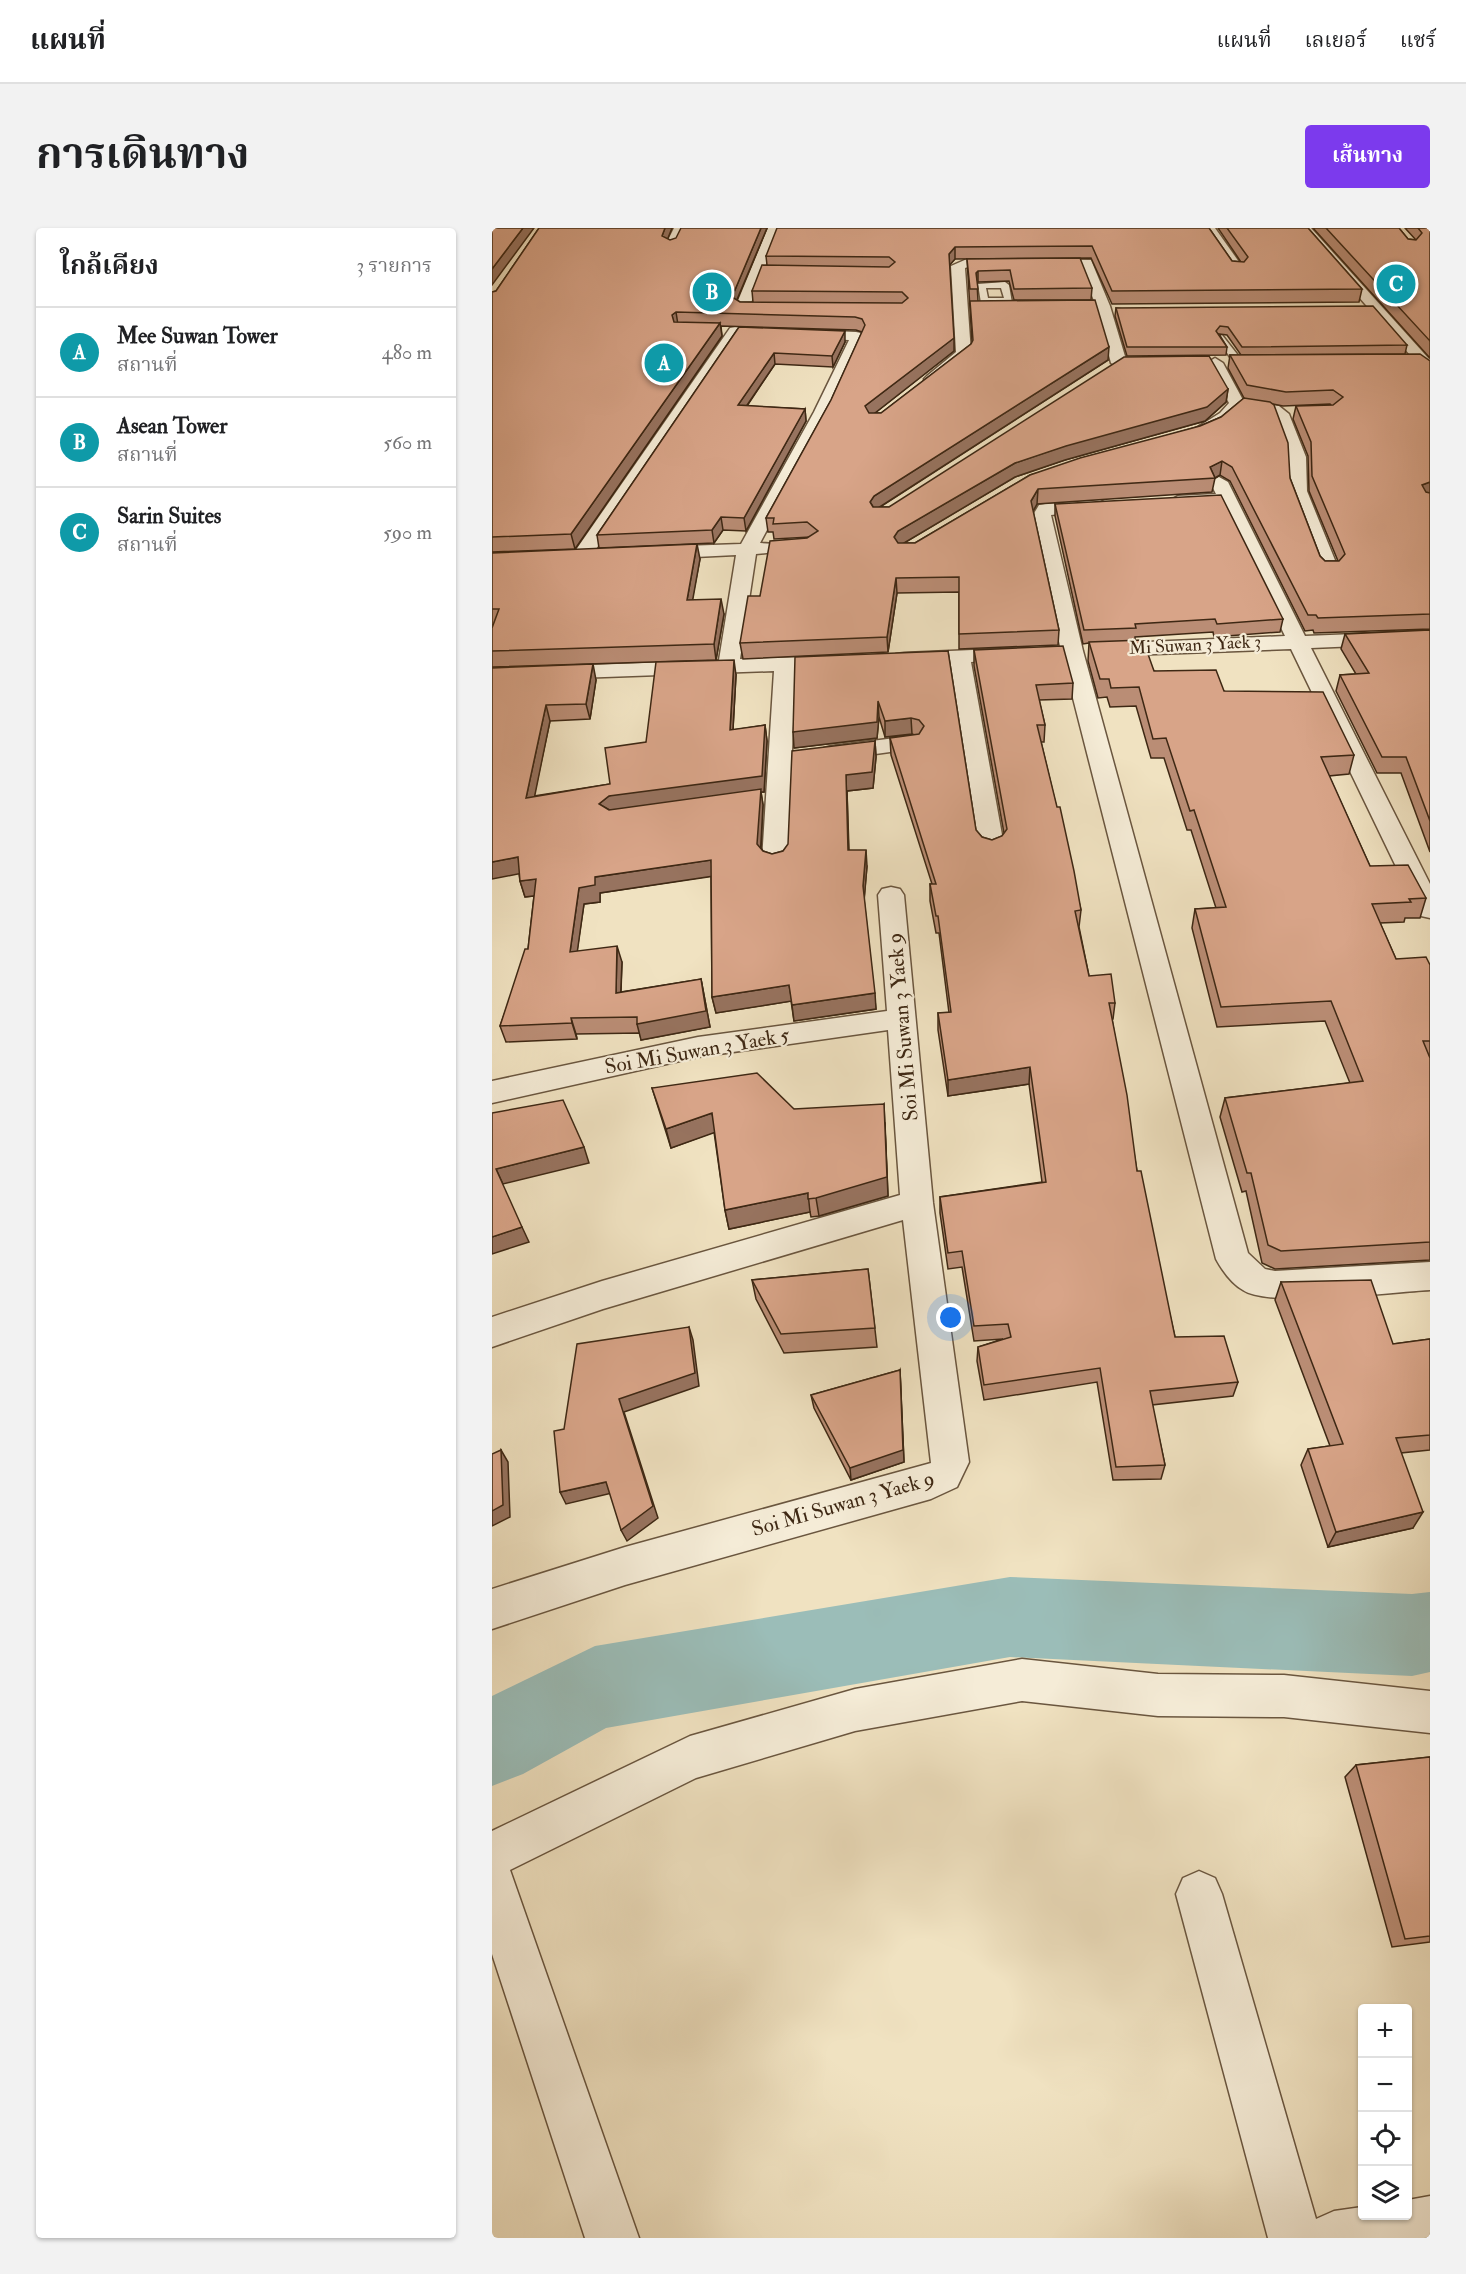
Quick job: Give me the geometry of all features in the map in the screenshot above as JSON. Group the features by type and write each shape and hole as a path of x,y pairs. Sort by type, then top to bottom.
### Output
{"street":[{"path":"671,246 680,228"},
{"path":"742,308 760,273 774,228"},
{"path":"1209,228 1237,269"},
{"path":"1304,228 1426,365"},
{"path":"920,388 964,353 958,266 960,264 1086,263 1097,289 1119,365"},
{"path":"1097,289 1116,289"},
{"path":"962,307 1013,305"},
{"path":"1351,309 1375,308"},
{"path":"580,557 730,331 856,336 857,339 822,412 747,549 728,668"},
{"path":"1399,361 1426,365"},
{"path":"1237,404 1210,363 1244,362"},
{"path":"1180,437 1212,426 1237,404 1267,408 1281,414 1302,411"},
{"path":"1281,414 1297,457 1298,491 1329,570"},
{"path":"1155,502 1224,491 1430,910"},
{"path":"1120,504 1044,509 1042,515 1053,652 1233,1259 1255,1281 1275,1285 1430,1276"},
{"path":"640,554 788,546"},
{"path":"558,558 604,556"},
{"name":"Mi Suwan 3 Yaek 3","path":"886,660 1430,637"},
{"path":"959,657 991,846"},
{"path":"492,675 728,668 863,661"},
{"path":"775,860 772,797 798,758 784,665"},
{"path":"798,758 911,743"},
{"name":"Soi Mi Suwan 3 Yaek 9","path":"492,1610 625,1566 931,1482 944,1475 951,1462 917,1203 891,895"},
{"name":"Soi Mi Suwan 3 Yaek 5","path":"492,1092 698,1047 903,1018"},
{"path":"492,1332 602,1295 917,1203"},
{"path":"492,1855 690,1758 855,1710 1022,1680 1158,1695 1284,1696 1430,1712"},
{"path":"492,1884 612,2238"},
{"path":"1199,1894 1295,2238"},
{"path":"1334,2238 1430,2223"}],"lane":[{"path":"742,308 757,309"},
{"path":"1222,338 1244,362"}],"building":[{"path":"492,228 523,228 492,269"},
{"path":"539,228 665,228 662,236 670,240 676,238 681,228 761,228 732,297 740,302 902,303 908,298 902,292 752,291 762,265 889,267 895,262 889,257 766,256 777,228 1209,228 1232,261 1244,262 1248,257 1227,228 1308,228 1362,289 1112,291 1092,246 955,247 949,254 954,338 865,406 869,413 881,413 971,344 973,340 970,301 1095,300 1109,347 874,496 870,502 873,507 889,507 1124,357 1209,356 1228,389 1207,407 1066,446 1015,463 898,531 894,537 898,543 915,543 1030,475 1080,458 1200,426 1221,417 1244,398 1270,402 1274,405 1288,443 1290,478 1320,556 1325,561 1339,561 1345,554 1312,476 1311,442 1296,406 1333,405 1343,397 1333,390 1286,392 1247,385 1230,355 1420,354 1430,361 1430,482 1422,485 1426,492 1430,493 1430,614 1318,618 1316,615 1308,615 1232,467 1222,461 1210,467 1215,478 1038,489 1031,501 1059,630 959,634 959,577 896,578 887,637 740,643 748,596 760,596 770,541 807,538 818,531 807,522 773,524 774,518 766,518 831,400 865,325 862,319 855,317 676,312 672,315 674,322 720,323 571,534 492,537 492,292 496,291"},
{"path":"1326,228 1399,228 1408,239 1416,240 1422,233 1418,228 1430,228 1430,341"},
{"path":"1080,258 1092,288 1014,289 1010,270 978,271 976,273 978,289 970,289 967,259"},
{"path":"1373,306 1407,345 1242,347 1228,327 1220,326 1216,331 1227,347 1127,347 1116,308"},
{"path":"739,327 845,331 832,356 774,353 738,405 805,409 744,518 721,517 712,530 597,535"},
{"path":"1221,495 1283,619 1217,624 1215,619 1135,624 1136,628 1084,630 1055,504"},
{"path":"697,544 687,600 721,599 714,644 492,651 492,628 499,609 492,609 492,553"},
{"path":"1430,630 1430,821 1406,757 1382,757 1340,675 1369,673 1345,634"},
{"path":"1143,640 1154,671 1216,670 1224,691 1323,692 1354,755 1321,757 1370,866 1408,865 1426,898 1409,899 1411,902 1372,904 1396,959 1426,957 1430,965 1430,1041 1423,1041 1430,1058 1430,1242 1281,1251 1268,1245 1251,1173 1247,1173 1225,1098 1363,1081 1331,1001 1221,1007 1195,909 1226,907 1194,810 1190,811 1166,738 1153,739 1139,687 1111,688 1109,679 1100,679 1089,642"},
{"path":"1063,646 1073,683 1036,685 1045,725 1037,725 1057,807 1060,807 1074,871 1081,910 1075,911 1089,976 1111,974 1115,1003 1109,1003 1127,1095 1137,1171 1141,1171 1175,1337 1224,1336 1238,1382 1150,1391 1165,1465 1116,1467 1100,1368 984,1385 978,1347 1011,1337 1008,1324 974,1326 962,1251 948,1253 940,1197 1046,1182 1030,1067 948,1080 938,1013 951,1012 938,916 936,916 930,884 936,884 890,738 919,734 924,726 919,720 911,718 885,721 878,701 877,722 793,732 795,657 948,651 976,830 982,837 992,840 1002,836 1007,829 974,650"},
{"path":"734,660 730,730 765,725 762,776 609,796 599,804 609,810 761,789 757,844 763,851 772,854 783,851 788,844 792,751 875,741 872,772 846,775 848,850 866,850 863,886 875,993 792,1005 789,985 712,997 711,860 595,877 595,885 579,888 570,952 617,946 616,993 701,979 706,1011 637,1024 637,1017 571,1018 572,1023 500,1026 525,949 528,949 536,879 520,881 518,857 492,862 492,668 593,664 586,704 546,705 526,798 610,784 605,748 646,742 656,662"},
{"path":"757,1073 794,1109 884,1104 887,1177 816,1198 808,1199 808,1193 725,1210 712,1113 666,1129 652,1088"},
{"path":"563,1100 584,1147 496,1169 522,1227 492,1237 492,1113"},
{"path":"868,1269 875,1328 781,1334 752,1280"},
{"path":"1371,1280 1393,1344 1430,1339 1430,1435 1396,1438 1423,1512 1336,1532 1308,1449 1343,1444 1281,1282"},
{"path":"689,1327 695,1373 619,1399 653,1506 621,1530 606,1482 560,1492 554,1431 564,1429 577,1344"},
{"path":"900,1370 903,1450 850,1468 811,1395"},
{"path":"501,1450 503,1505 492,1511 492,1454"},
{"path":"1430,1757 1430,1936 1405,1939 1356,1765"}],"waterway":[{"path":"492,1743 595,1688 1010,1617 1412,1635 1430,1632"}],"place":[{"name":"Sarin Suites","path":"1396,284"},
{"name":"Asean Tower","path":"712,292"},
{"name":"Mee Suwan Tower","path":"664,363"}]}
